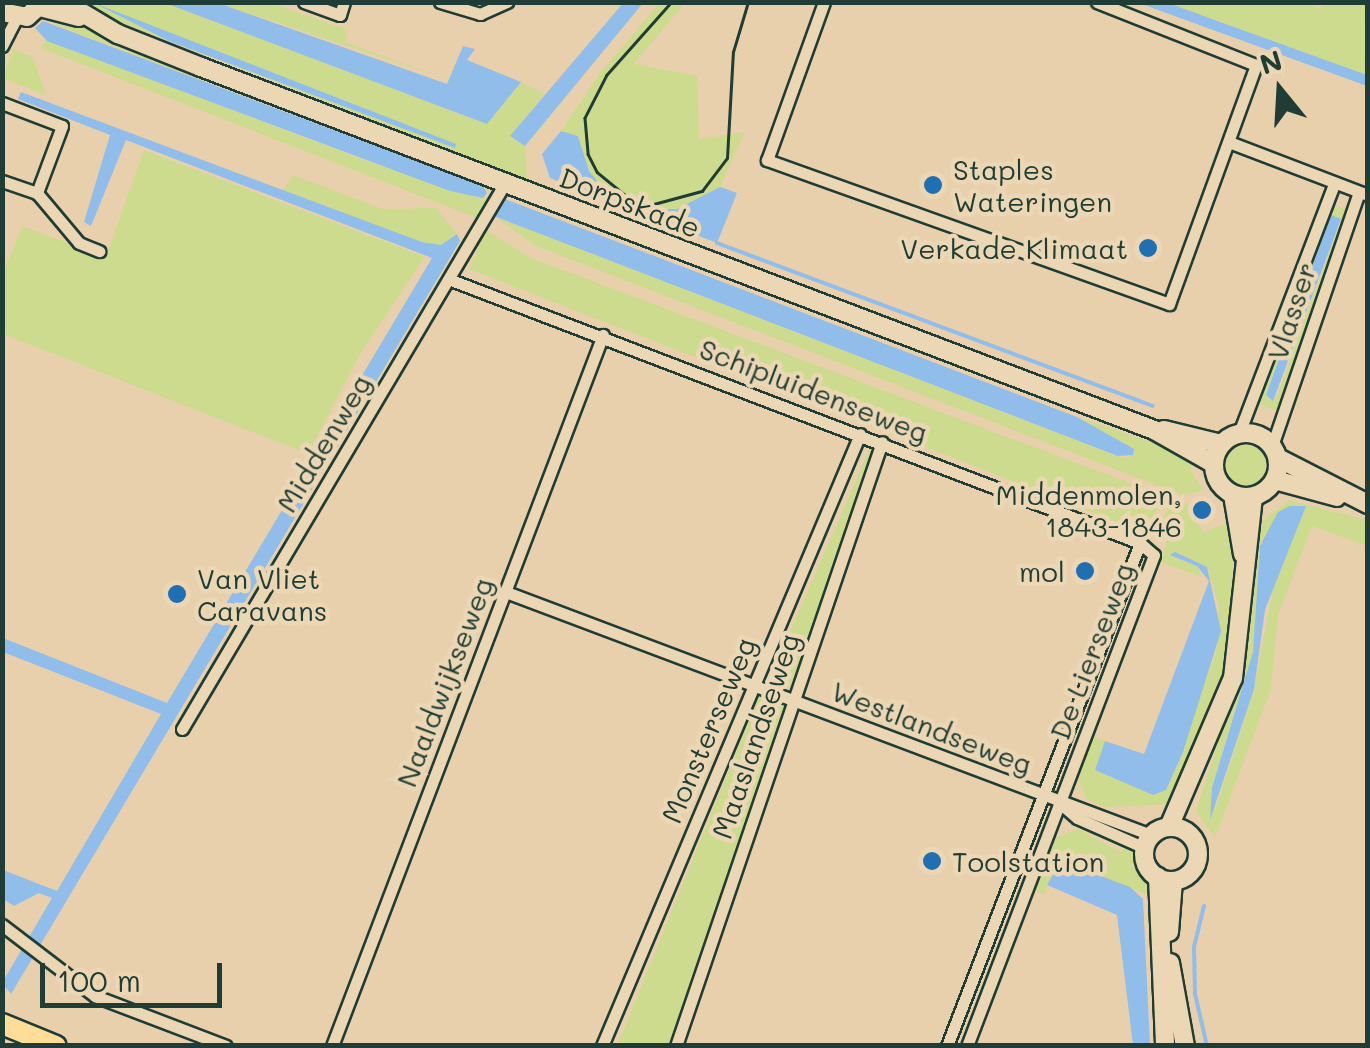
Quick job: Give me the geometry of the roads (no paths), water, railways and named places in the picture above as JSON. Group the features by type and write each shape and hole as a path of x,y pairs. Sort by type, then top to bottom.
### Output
{"main road":[{"name":"Dorpskade","path":"64,2 89,20"},
{"name":"Dorpskade","path":"42,5 1154,430 1214,464"},
{"path":"9,15 42,5"},
{"name":"Dorpskade","path":"1154,430 1221,444"},
{"path":"1275,480 1253,497 1233,495 1221,486 1214,464 1221,444 1239,434 1363,502"},
{"path":"1275,452 1275,480"},
{"path":"1275,480 1363,502"},
{"path":"1233,495 1244,559"},
{"path":"1166,879 1146,865 1148,842 1178,830 1232,678 1253,497"},
{"path":"1166,879 1196,863 1178,830"},
{"path":"1166,879 1166,1046"},
{"path":"1166,879 1170,970 1185,1046"},
{"path":"2,1024 56,1046"}],"street":[{"path":"304,2 340,15 344,2"},
{"path":"440,2 480,14 507,2"},
{"path":"824,2 767,160 1169,304 1256,65 1097,2"},
{"path":"2,46 9,15"},
{"path":"2,103 62,126 37,193"},
{"path":"1229,142 1363,194"},
{"path":"2,181 37,193 79,243 99,251"},
{"name":"Middenweg","path":"182,728 451,280 505,183"},
{"name":"Vlasser","path":"1239,434 1334,184"},
{"name":"Vlasser","path":"1275,452 1363,194"},
{"name":"Schipluidenseweg","path":"451,280 882,442 1140,543 1154,555"},
{"name":"Naaldwijkseweg","path":"332,1046 603,335"},
{"name":"Monsterseweg","path":"602,1046 860,434"},
{"name":"Maaslandseweg","path":"676,1046 882,442"},
{"name":"De Lierseweg","path":"947,1046 1140,543"},
{"name":"De Lierseweg","path":"967,1046 1154,555"},
{"name":"Westlandseweg","path":"506,592 1043,796 1148,842"},
{"path":"2,925 94,996 226,1046"}],"water":[{"path":"624,2 643,3 525,146 510,136"},
{"path":"94,3 456,144 455,148 169,41"},
{"path":"165,3 218,3 447,84 463,46 475,49 467,60 521,82 487,124"},
{"path":"1139,3 1168,3 1367,75 1367,86"},
{"path":"43,21 483,186 487,193 483,198 450,191 47,41 35,28"},
{"path":"21,92 422,242 441,245 457,234 460,241 11,994 2,983 52,898 39,893 14,906 3,899 3,870 57,891 161,714 3,652 3,638 167,703 432,258 126,140 91,226 84,222 110,135 18,99"},
{"path":"561,131 578,136 589,171 607,193 643,209 677,209 720,187 737,193 717,243 550,178 542,154"},
{"path":"505,199 1077,417 1134,449 1133,455 1118,456 494,216"},
{"path":"1331,215 1341,219 1273,401 1266,395"},
{"path":"1290,506 1306,506 1265,610 1254,689 1210,820 1212,788 1253,652 1260,546 1278,512"},
{"path":"1175,552 1207,567 1221,631 1183,752 1166,790 1153,795 1095,770 1105,741 1144,754 1209,581 1197,566 1170,555"},
{"path":"1061,861 1130,887 1143,899 1150,1045 1133,1045 1117,915 1047,885"}],"waterway":[{"path":"717,243 1152,406"},
{"path":"1204,906 1194,947 1195,994 1207,1046"}],"tram line":[{"path":"672,2 607,75 585,118 588,154 597,172 630,199 650,205 702,191 727,158 733,52 748,2"}],"place":[{"name":"Staples Wateringen","path":"933,185"},
{"name":"Verkade Klimaat","path":"1148,248"},
{"name":"Middenmolen, 1843-1846","path":"1202,510"},
{"name":"mol","path":"1085,571"},
{"name":"Van Vliet Caravans","path":"177,594"},
{"name":"Toolstation","path":"932,861"}]}
